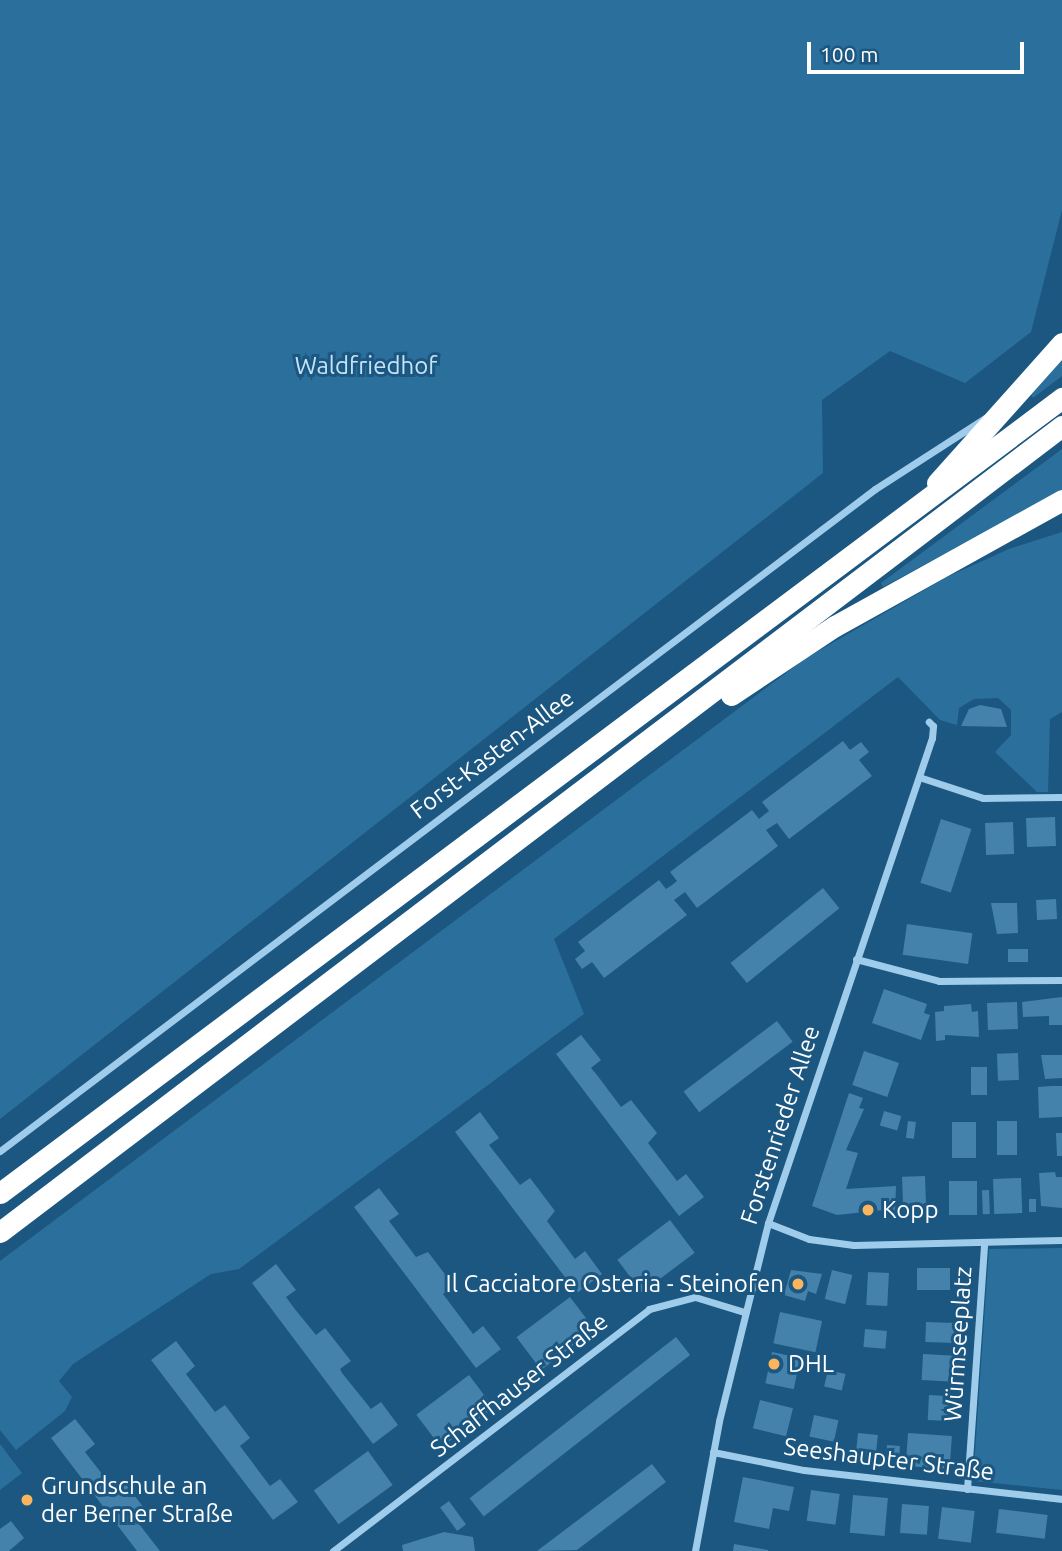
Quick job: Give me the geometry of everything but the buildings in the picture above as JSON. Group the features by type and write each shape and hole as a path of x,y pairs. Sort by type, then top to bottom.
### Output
{"highway":[{"path":"918,507 947,469 1015,399 1062,343"},
{"path":"0,1193 1062,398"},
{"path":"0,1232 1062,426"},
{"path":"672,724 716,705 835,626 1062,500"},
{"path":"1005,533 1062,519"}],"street":[{"name":"Forst-Kasten-Allee","path":"0,1151 875,489 1015,399"},
{"name":"Forstenrieder Allee","path":"695,1551 713,1452 744,1312 768,1223 934,732 929,722"},
{"path":"919,778 983,798 1062,797"},
{"path":"856,960 939,981 1062,980"},
{"path":"768,1223 809,1239 854,1245 1062,1240"},
{"name":"Würmseeplatz","path":"967,1489 984,1243"},
{"name":"Schaffhauser Straße","path":"334,1551 649,1309 695,1297 744,1312"},
{"name":"Seeshaupter Straße","path":"713,1452 804,1470 1062,1499"}],"green space":[{"name":"Waldfriedhof","path":"0,0 1062,0 1062,210 1031,332 965,383 890,351 822,400 823,473 0,1119"},
{"path":"1062,358 1062,376 1033,398 1031,395"},
{"path":"1062,449 1062,491 883,587 881,583"},
{"path":"1062,532 1062,712 1050,719 1048,792 1037,792 995,752 1011,735 1011,710 998,698 974,699 959,708 957,725 940,720 898,677 554,939 584,1014 239,1269 211,1274 73,1364 59,1381 72,1397 65,1411 16,1450 0,1430 0,1261 806,658 949,576 1009,549"},
{"path":"1062,1248 1062,1490 973,1481 989,1249"},
{"path":"0,1444 22,1473 0,1490"}],"place":[{"name":"Kopp","path":"868,1210"},
{"name":"Il Cacciatore Osteria - Steinofen","path":"798,1284"},
{"name":"DHL","path":"774,1364"},
{"name":"Grundschule an der Berner Straße","path":"27,1500"}]}
